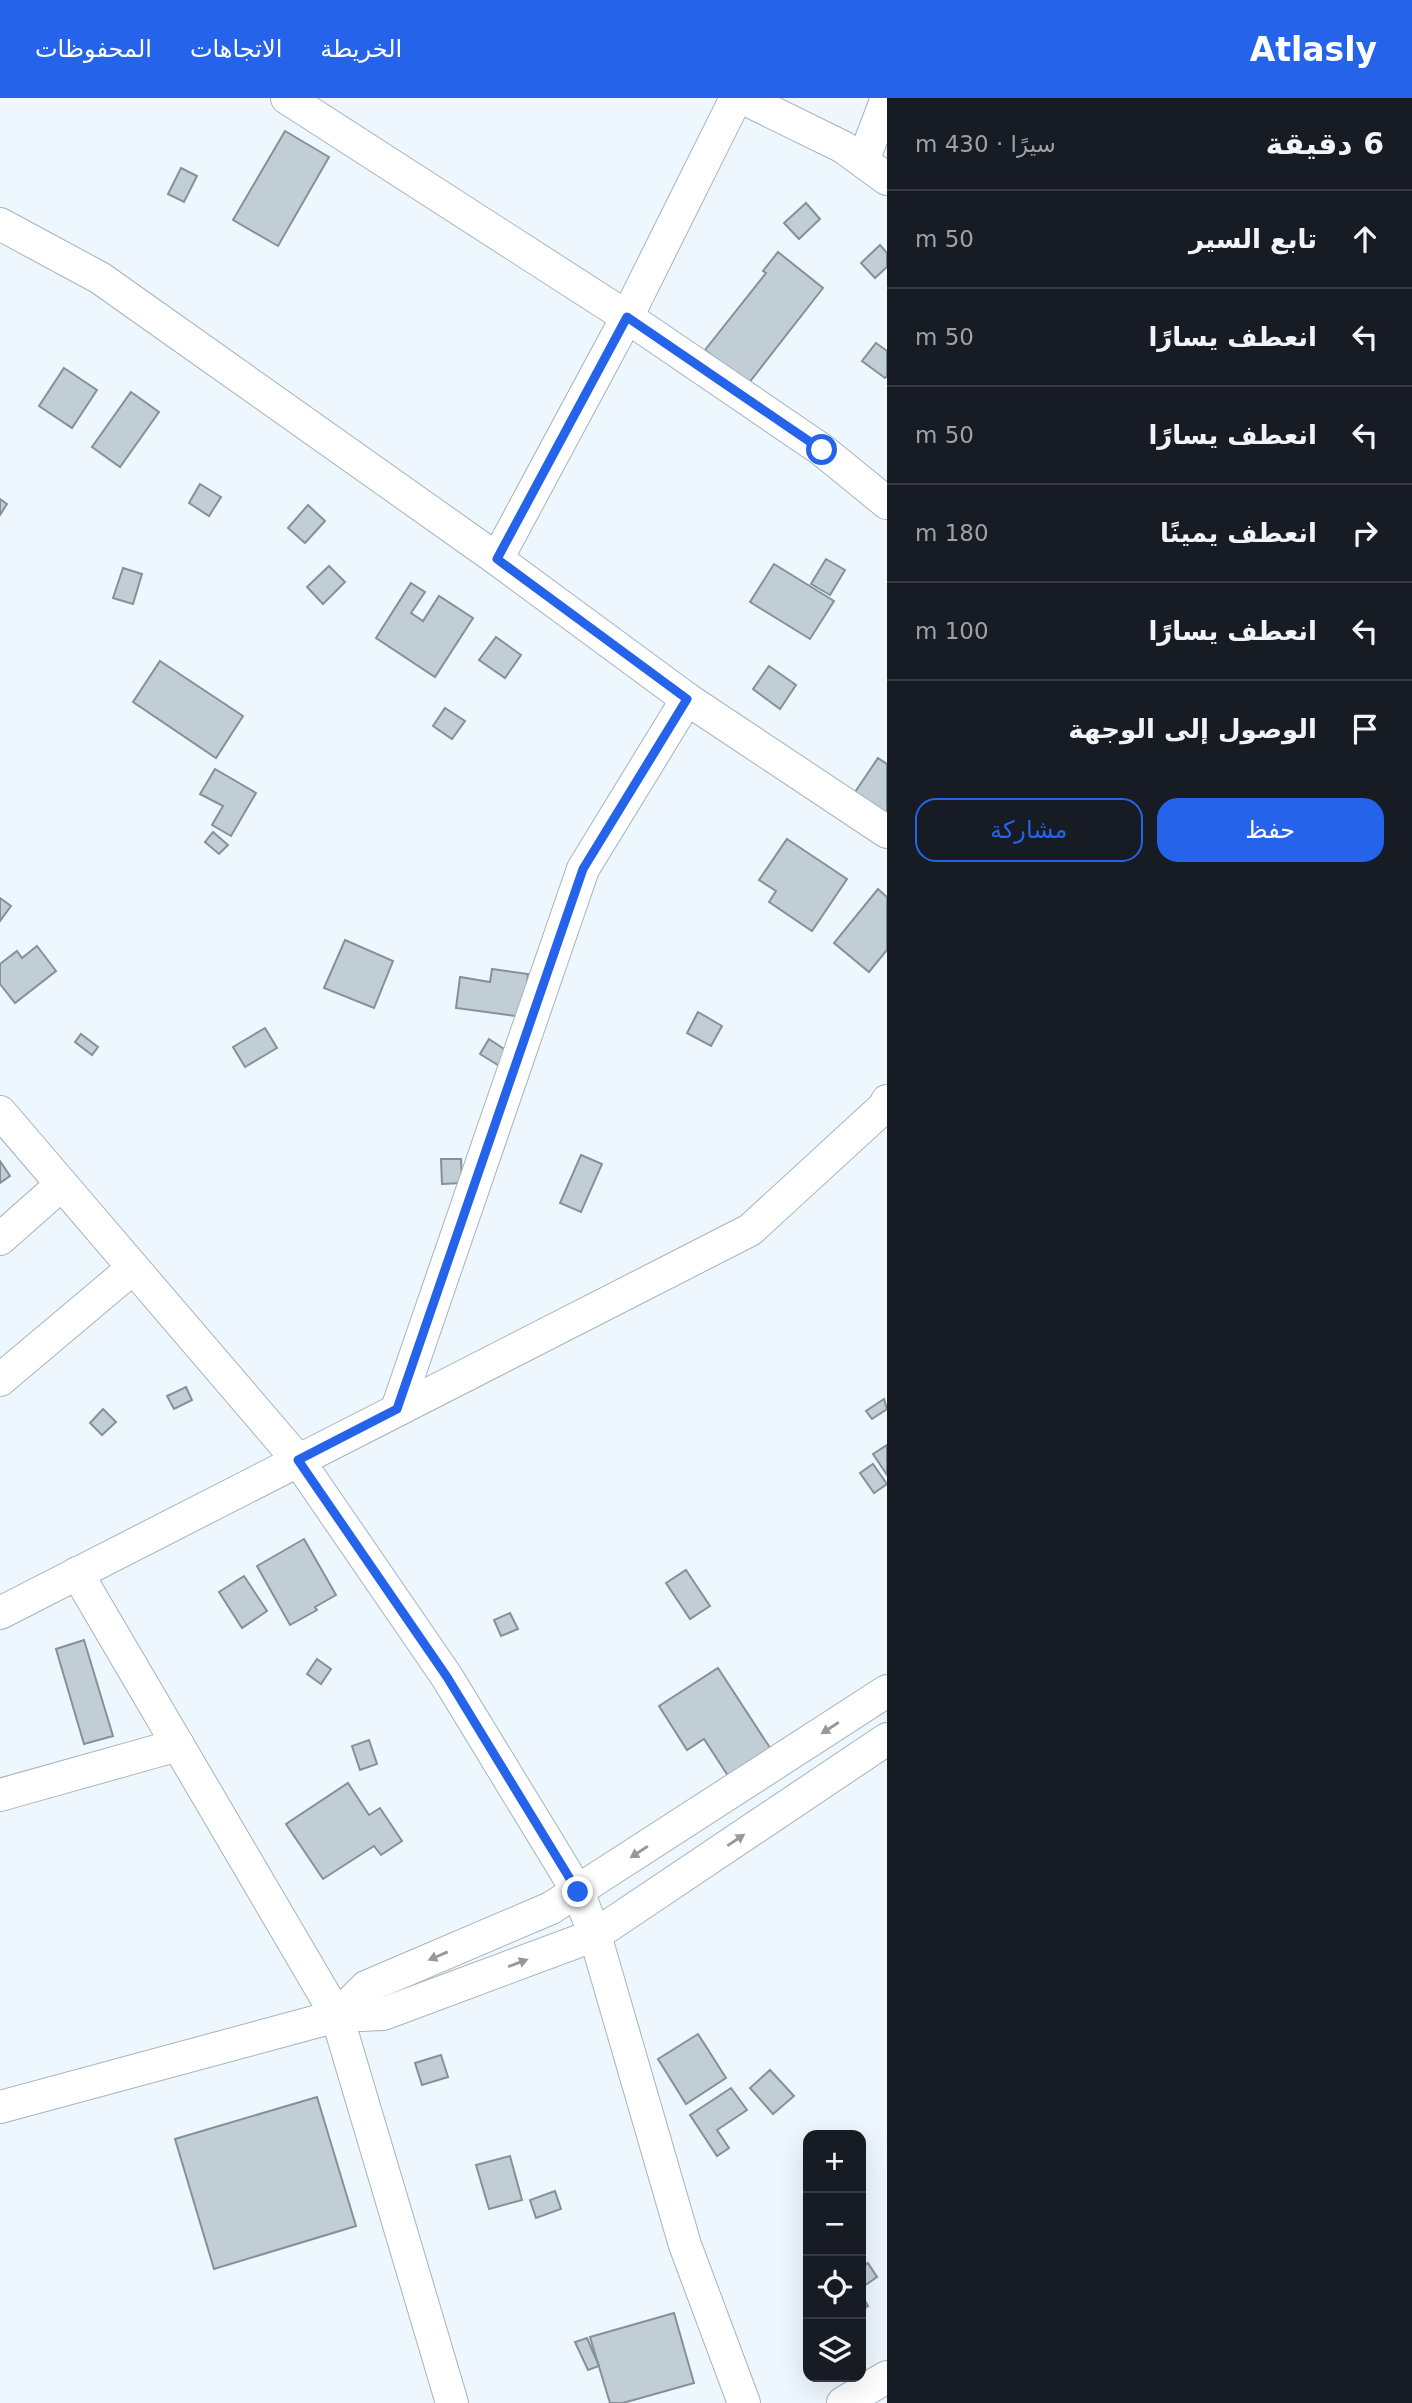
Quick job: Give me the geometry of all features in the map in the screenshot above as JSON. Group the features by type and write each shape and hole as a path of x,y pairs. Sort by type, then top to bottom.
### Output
{"street":[{"path":"287,98 627,317 822,450 887,503"},
{"path":"497,559 627,317 736,98"},
{"path":"743,98 843,147 875,170 887,98"},
{"path":"0,224 100,278 497,559 687,699 887,832"},
{"path":"397,1409 583,869 687,699"},
{"path":"0,1613 750,1230 886,1106"},
{"path":"0,1112 298,1460 447,1677 578,1892 595,1935 685,2245 744,2403"},
{"path":"0,1239 61,1185"},
{"path":"0,1380 133,1268"},
{"path":"77,1573 337,2016 453,2403"},
{"path":"337,2016 366,1987 551,1908 887,1691"},
{"path":"0,2107 337,2016 383,2014 595,1935 887,1739"},
{"path":"0,1795 178,1745"},
{"path":"843,2403 887,2377"}],"building":[{"path":"285,131 329,157 278,246 233,220"},
{"path":"181,168 197,176 184,202 168,194"},
{"path":"806,203 820,219 799,239 784,223"},
{"path":"880,245 887,253 887,267 875,278 861,263"},
{"path":"778,252 823,288 748,384 705,350 766,273 763,271"},
{"path":"876,343 887,351 885,378 862,361"},
{"path":"64,368 97,390 72,428 39,406"},
{"path":"131,392 159,412 120,467 92,447"},
{"path":"200,484 221,497 209,516 189,503"},
{"path":"0,499 7,504 0,515"},
{"path":"308,505 325,521 305,543 288,528"},
{"path":"826,559 845,570 830,595 811,584"},
{"path":"774,564 834,601 810,639 750,602"},
{"path":"329,566 345,582 323,604 307,587"},
{"path":"123,568 142,574 133,604 113,598"},
{"path":"411,583 425,592 411,613 423,621 439,596 473,618 435,677 376,638"},
{"path":"496,637 521,655 505,678 479,660"},
{"path":"160,661 243,716 216,758 133,702"},
{"path":"769,666 796,685 780,709 753,689"},
{"path":"445,708 465,721 452,739 433,726"},
{"path":"878,758 887,764 887,826 849,801"},
{"path":"215,769 256,793 231,836 212,825 223,806 200,794"},
{"path":"213,832 228,845 219,854 205,842"},
{"path":"787,839 847,879 812,931 769,902 776,891 759,880"},
{"path":"878,889 887,897 887,950 869,972 834,943"},
{"path":"0,898 11,906 0,921"},
{"path":"345,940 393,961 374,1008 324,988"},
{"path":"37,946 56,971 15,1003 0,984 0,964 17,951 22,958"},
{"path":"492,969 528,974 523,1017 456,1008 460,977 490,982"},
{"path":"698,1012 722,1026 711,1046 687,1033"},
{"path":"265,1028 277,1048 245,1067 233,1047"},
{"path":"81,1034 98,1047 92,1055 75,1042"},
{"path":"489,1039 510,1053 501,1067 480,1054"},
{"path":"581,1155 602,1164 581,1212 560,1203"},
{"path":"441,1159 461,1159 462,1183 442,1184"},
{"path":"0,1161 10,1176 0,1183"},
{"path":"186,1387 192,1400 174,1409 167,1396"},
{"path":"884,1399 887,1409 872,1419 866,1411"},
{"path":"103,1409 116,1422 102,1435 90,1423"},
{"path":"887,1445 887,1475 873,1454"},
{"path":"873,1464 887,1484 874,1493 860,1473"},
{"path":"304,1539 336,1595 315,1607 317,1610 290,1625 257,1566"},
{"path":"686,1570 710,1606 690,1619 666,1583"},
{"path":"244,1576 267,1611 242,1628 219,1592"},
{"path":"510,1613 518,1629 501,1636 494,1620"},
{"path":"84,1640 113,1736 84,1744 56,1649"},
{"path":"317,1659 331,1669 321,1684 307,1674"},
{"path":"718,1668 776,1757 734,1785 704,1739 687,1750 659,1706"},
{"path":"369,1740 377,1764 360,1770 352,1746"},
{"path":"348,1783 369,1815 380,1808 402,1841 381,1855 374,1846 323,1879 286,1824"},
{"path":"698,2034 726,2078 686,2104 658,2059"},
{"path":"441,2055 448,2077 422,2085 415,2063"},
{"path":"770,2070 794,2096 773,2114 750,2088"},
{"path":"731,2088 747,2110 717,2130 729,2148 717,2156 690,2115"},
{"path":"317,2097 356,2226 214,2269 175,2139"},
{"path":"510,2156 522,2200 489,2209 476,2165"},
{"path":"555,2191 561,2209 536,2218 530,2200"},
{"path":"868,2263 877,2277 866,2285"},
{"path":"674,2313 694,2383 623,2403 610,2403 590,2337"},
{"path":"587,2338 599,2366 588,2370 575,2342"},
{"path":"848,2382 862,2382 852,2388"}],"route":[{"path":"578,1892 447,1677 298,1460 397,1409 583,869 687,699 497,559 627,317 822,450"}]}
